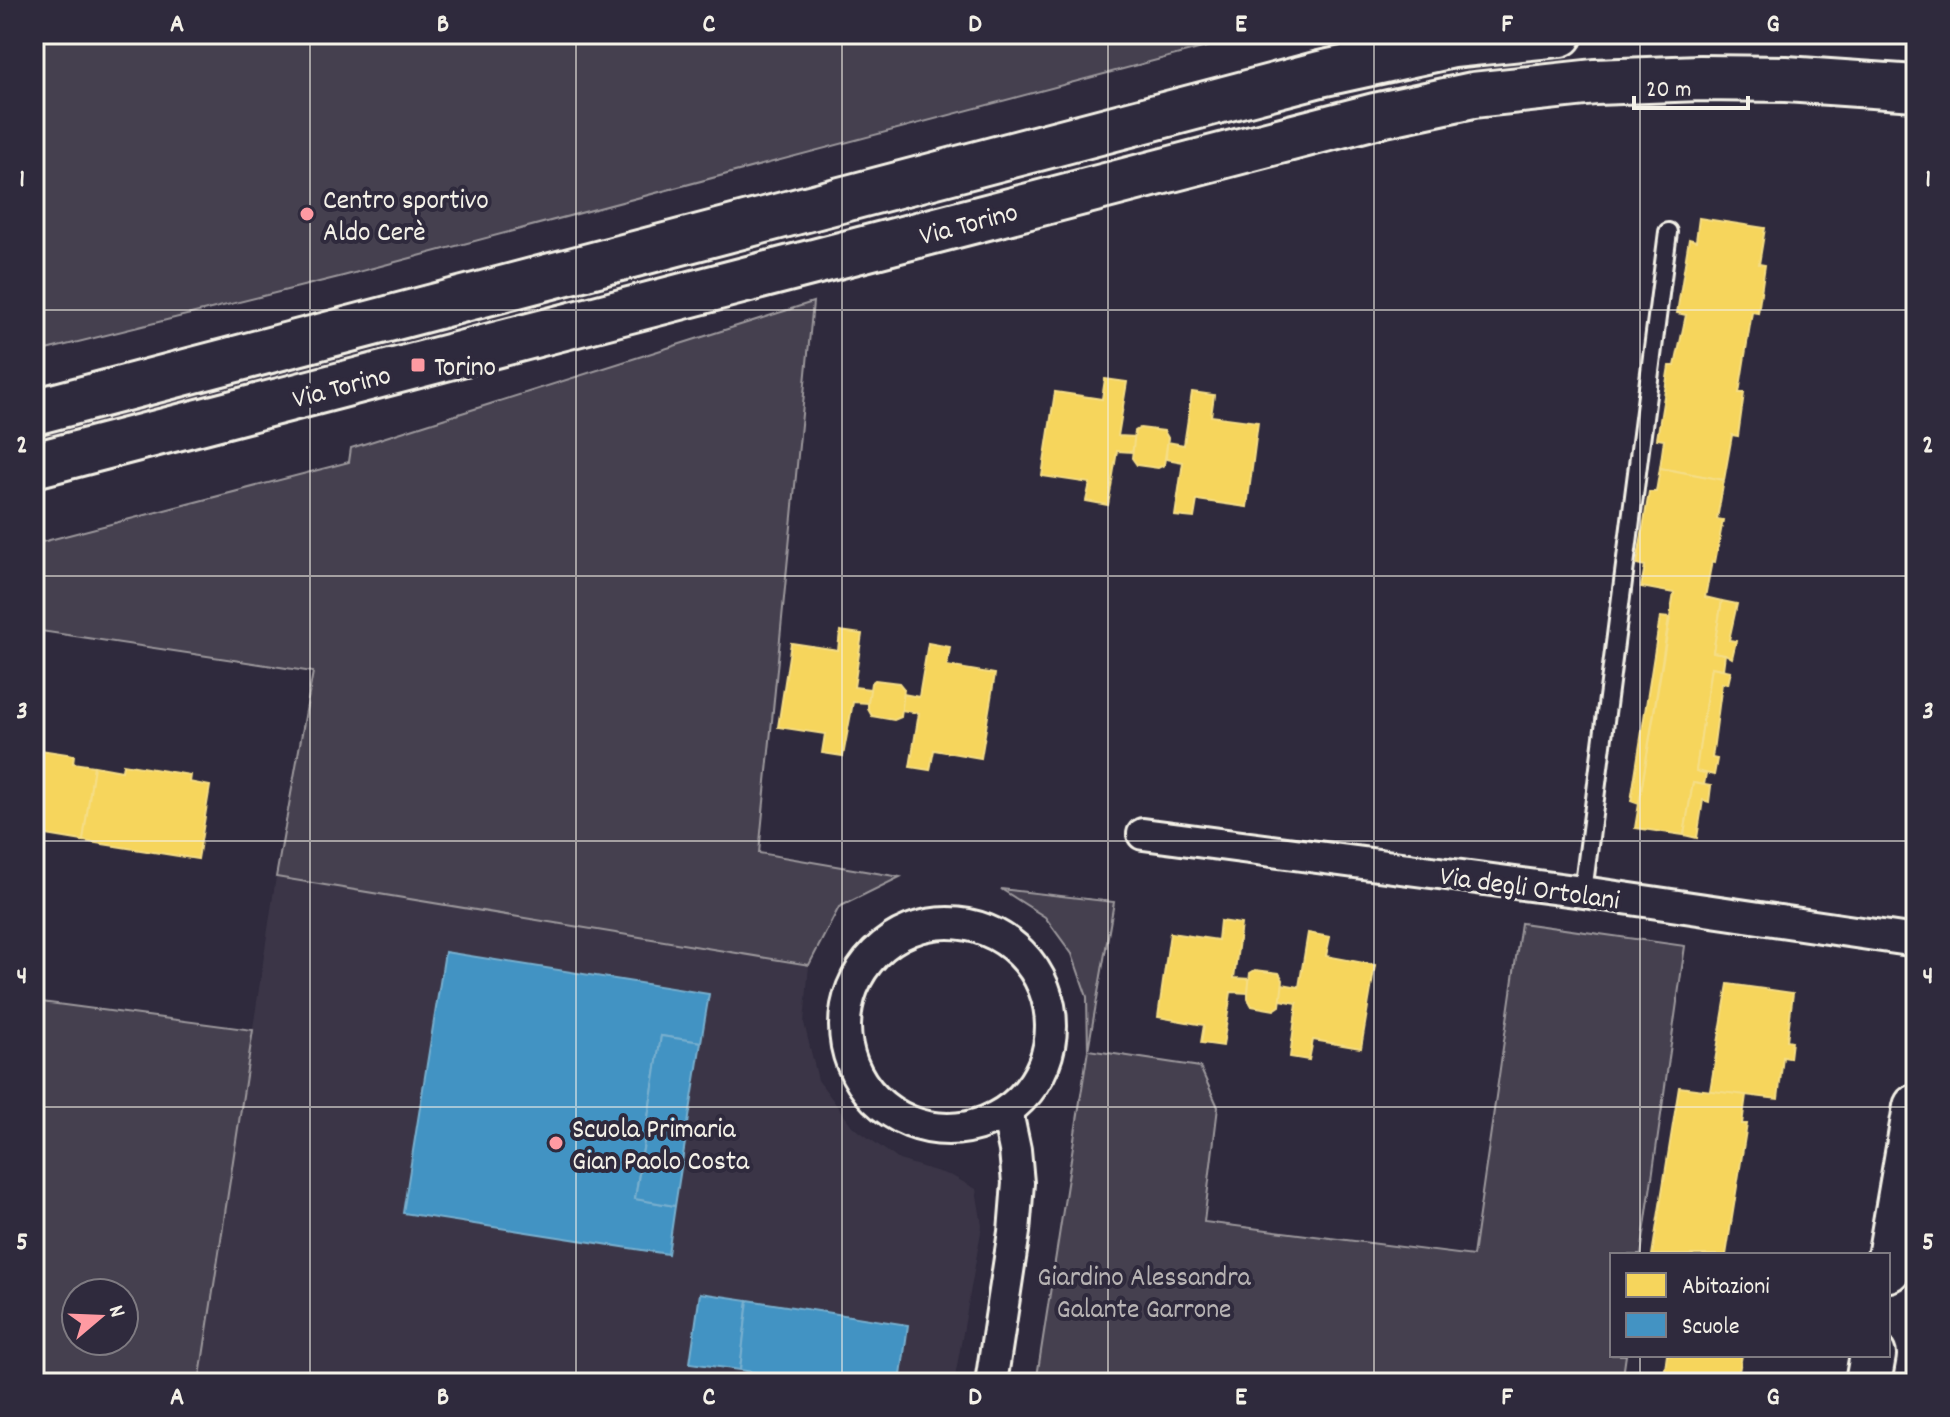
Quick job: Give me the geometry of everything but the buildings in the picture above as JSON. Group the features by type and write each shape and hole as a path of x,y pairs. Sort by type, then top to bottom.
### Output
{"main road":[{"name":"Via Torino","path":"34,412 1320,74 1453,45 1560,34"},
{"name":"Via Torino","path":"34,465 1375,116 1459,98 1595,82 1700,78 1786,79 1916,88"},
{"path":"1890,1257 1916,1107"},
{"path":"1868,1383 1873,1357"}],"street":[{"name":"Via degli Ortolani","path":"1143,834 1583,892 1916,941"},
{"path":"932,924 962,924 992,933 1018,950 1038,974 1049,1003 1051,1034 1045,1064 1030,1091 1007,1112 980,1125 949,1130 918,1126 890,1113 868,1092 852,1065 845,1035 847,1004 858,975 877,951 903,933 932,924"},
{"path":"991,1383 1014,1232 1018,1183 1007,1112"}],"lane":[{"path":"1583,892 1668,232"}],"shaded area":[{"name":"Scuola Primaria Gian Paolo Costa","path":"276,877 809,965 804,1023 818,1080 852,1126 899,1160 952,1176 976,1189 982,1226 954,1383 199,1383"}],"green space":[{"name":"Centro sportivo Aldo Cerè","path":"34,34 1255,34 343,276 34,353"},
{"path":"813,302 759,853 900,877 839,907 809,965 276,877 313,672 34,630 34,544 349,462 351,448"},
{"path":"1001,889 1114,902 1088,1050 1087,997 1072,954 1045,917"},
{"name":"Giardino Alessandra Galante Garrone","path":"1521,923 1685,946 1641,1253 1610,1253 1610,1357 1626,1357 1622,1383 1036,1383 1088,1050 1200,1067 1218,1107 1204,1222 1473,1256"},
{"path":"34,1001 253,1030 199,1383 34,1383"}],"place":[{"name":"Centro sportivo Aldo Cerè","path":"307,214"},
{"name":"Torino","path":"418,365"},
{"name":"Scuola Primaria Gian Paolo Costa","path":"556,1143"}]}
